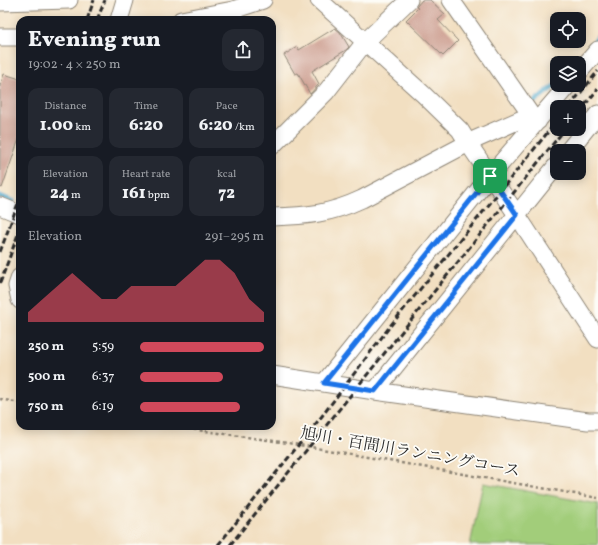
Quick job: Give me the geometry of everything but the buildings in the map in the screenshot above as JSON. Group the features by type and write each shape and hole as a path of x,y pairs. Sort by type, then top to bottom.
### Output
{"street":[{"path":"0,2 69,0"},
{"path":"120,16 125,0"},
{"path":"204,16 232,10 262,0"},
{"path":"319,0 423,94 466,139 598,339"},
{"path":"276,142 326,92 365,42 409,0"},
{"path":"451,0 530,112"},
{"path":"0,37 16,37"},
{"path":"586,64 598,50"},
{"path":"276,217 310,215 343,208 362,199 466,139 530,112 558,92"},
{"path":"324,383 490,176 530,112"},
{"path":"574,144 598,114"},
{"path":"375,391 550,174"},
{"path":"0,206 16,212"},
{"path":"276,376 375,391 588,421 598,421"}],"path":[{"path":"0,399 16,402"},
{"name":"旭川・百間川ランニングコース","path":"198,430 288,443 598,498"}],"green space":[{"path":"483,483 598,504 598,545 470,545"}],"waterway":[{"path":"589,49 598,37"},
{"path":"528,106 550,89"},
{"path":"0,196 12,201"}],"railway":[{"path":"88,16 94,0"},
{"path":"99,16 105,0"},
{"path":"575,100 598,71"},
{"path":"586,104 598,89"},
{"path":"218,545 322,416 391,325 550,130"},
{"path":"230,545 559,136"},
{"path":"0,252 16,209"},
{"path":"0,283 16,240"}],"route":[{"path":"490,176 517,215 375,391 324,383 424,259 490,176"}]}
